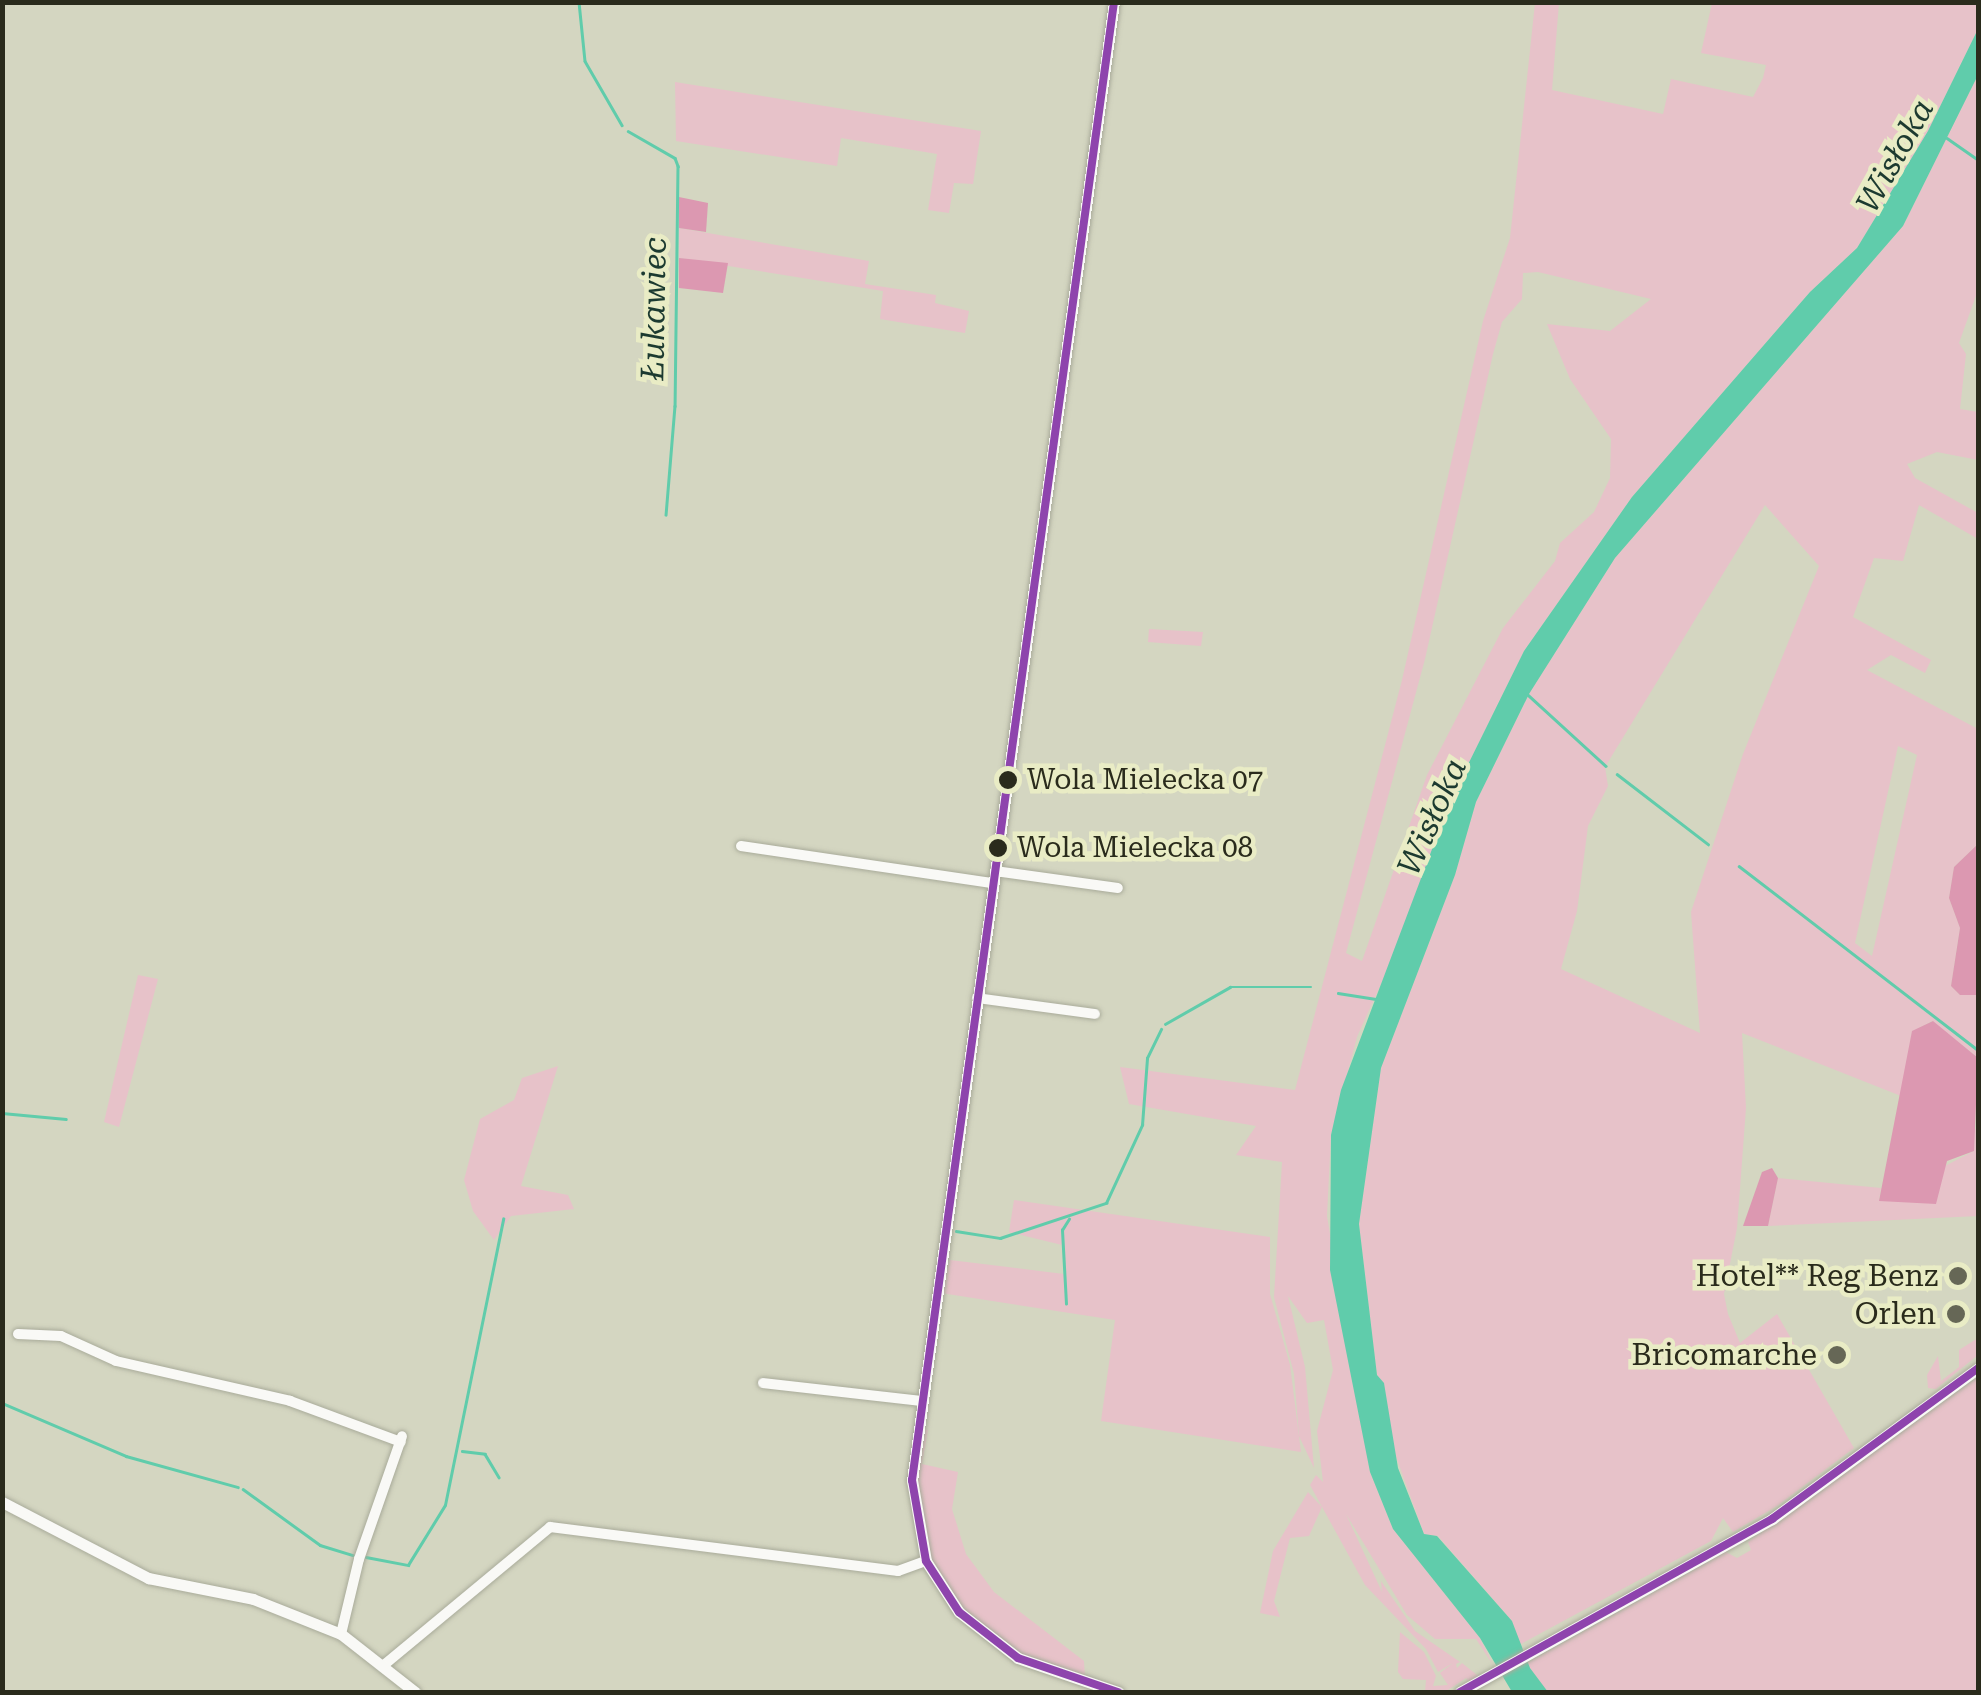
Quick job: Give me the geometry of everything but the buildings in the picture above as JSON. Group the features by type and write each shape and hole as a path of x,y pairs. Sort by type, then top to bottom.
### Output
{"street":[{"path":"1114,2 912,1480 926,1562 959,1612 987,1638 1034,1665 1118,1692"},
{"path":"741,846 1118,888"},
{"path":"977,998 1095,1014"},
{"path":"18,1334 61,1336 116,1361 290,1401 402,1439 358,1559 342,1634"},
{"path":"1461,1692 1732,1542 1807,1495 1978,1368"},
{"path":"763,1383 921,1401"},
{"path":"2,1502 148,1578 253,1599 342,1634 415,1692"},
{"path":"384,1665 550,1528 898,1571 926,1562"}],"shaded area":[{"path":"1535,3 1559,3 1552,90 1663,114 1671,79 1753,97 1763,78 1766,65 1701,53 1712,3 1978,3 1978,29 1928,131 1857,248 1810,292 1632,497 1524,651 1451,799 1405,931 1357,1037 1331,1135 1327,1216 1370,1472 1393,1529 1480,1638 1493,1665 1476,1639 1435,1639 1407,1615 1346,1514 1382,1592 1381,1581 1415,1631 1460,1662 1457,1668 1462,1663 1477,1675 1480,1692 1466,1678 1445,1692 1425,1692 1426,1680 1403,1679 1398,1672 1400,1632 1424,1652 1436,1676 1433,1686 1448,1685 1440,1673 1453,1663 1438,1672 1426,1649 1365,1585 1310,1485 1316,1475 1323,1482 1317,1431 1333,1370 1324,1320 1307,1323 1288,1296 1305,1367 1314,1468 1299,1436 1294,1374 1274,1297 1282,1162 1236,1155 1256,1126 1129,1104 1120,1067 1295,1090 1402,680 1483,321 1510,238","holes":["1538,272 1651,299 1610,331 1547,324 1570,379 1611,439 1610,478 1594,512 1560,543 1555,561 1503,628 1427,775 1362,961 1346,953 1425,659 1493,354 1502,322 1522,299 1523,273"]},
{"path":"1978,29 1978,75 1903,226 1615,558 1529,694 1476,802 1455,875 1381,1068 1359,1224 1377,1375 1384,1383 1398,1468 1424,1534 1437,1536 1512,1621 1530,1668 1548,1692 1512,1692 1480,1638 1393,1529 1370,1472 1330,1270 1331,1135 1341,1090 1451,799 1524,651 1632,497 1810,292 1857,248 1928,131"},
{"path":"1978,75 1978,290 1959,343 1966,354 1960,409 1978,412 1978,460 1937,452 1907,464 1915,478 1978,513 1978,539 1919,505 1903,561 1874,558 1853,617 1931,660 1925,673 1891,655 1867,670 1978,729 1978,844 1954,867 1949,898 1960,928 1951,986 1960,995 1978,995 1978,1058 1932,1021 1912,1032 1901,1096 1742,1033 1746,1108 1737,1228 1724,1294 1728,1314 1740,1343 1777,1314 1854,1448 1777,1506 1733,1532 1723,1518 1711,1541 1519,1645 1512,1621 1438,1536 1424,1534 1393,1448 1377,1375 1359,1224 1381,1068 1455,875 1476,802 1529,694 1615,558 1903,226","holes":["1765,505 1819,566 1743,754 1691,912 1700,1033 1561,969 1577,911 1588,826 1608,786 1605,767","1898,746 1917,755 1872,956 1855,943"]},
{"path":"675,82 981,131 973,184 954,183 949,213 928,210 937,154 841,138 837,166 676,141"},
{"path":"679,197 708,203 706,232 679,228"},
{"path":"679,228 869,261 865,284 936,295 935,303 969,311 965,333 880,319 883,291 679,258"},
{"path":"679,258 728,263 723,293 679,288"},
{"path":"1149,629 1203,632 1201,646 1148,642"},
{"path":"1978,844 1978,995 1960,995 1951,986 1960,928 1949,898 1954,867"},
{"path":"138,975 158,979 119,1127 104,1122"},
{"path":"1933,1021 1978,1058 1974,1151 1947,1161 1936,1204 1879,1201 1912,1031"},
{"path":"558,1066 521,1186 568,1195 574,1209 511,1216 494,1240 473,1211 464,1180 480,1119 514,1100 522,1078"},
{"path":"1973,1129 1978,1129 1978,1216 1768,1226 1778,1178 1881,1188 1879,1200 1974,1151"},
{"path":"1772,1168 1778,1178 1768,1226 1743,1226 1762,1172"},
{"path":"1014,1200 1270,1237 1270,1294 1290,1365 1301,1452 1101,1421 1115,1320 941,1293 950,1260 1064,1274 1062,1245 1009,1232"},
{"path":"1978,1338 1978,1355 1936,1389 1928,1388 1927,1375 1938,1356 1941,1381 1959,1367 1959,1350"},
{"path":"1978,1377 1978,1692 1548,1692 1530,1669 1527,1663 1726,1552 1737,1558 1751,1550 1748,1542"},
{"path":"921,1429 928,1430 922,1464 958,1472 952,1509 966,1554 994,1592 1084,1661 1085,1679 1022,1656 964,1610 928,1555 916,1494"},
{"path":"1308,1492 1322,1507 1309,1536 1290,1538 1274,1601 1280,1617 1260,1613 1273,1551"}],"waterway":[{"name":"Łukawiec","path":"579,2 585,61 622,125"},
{"name":"Łukawiec","path":"628,131 675,158 678,166 675,406 666,515"},
{"path":"1947,138 1978,160"},
{"path":"1526,693 1606,766"},
{"path":"1617,774 1708,844"},
{"path":"1739,866 1978,1050"},
{"path":"1165,1024 1230,987 1311,987"},
{"path":"1338,993 1376,999"},
{"path":"956,1231 1000,1238 1106,1203 1142,1125 1147,1058 1161,1029"},
{"path":"2,1113 66,1119"},
{"path":"366,1557 408,1565 445,1505 503,1219"},
{"path":"1066,1304 1062,1230 1069,1219"},
{"path":"2,1403 126,1456 238,1487"},
{"path":"462,1451 485,1454 499,1477"},
{"path":"243,1489 320,1545 353,1555"}],"transit line":[{"path":"1114,2 912,1480 926,1561 959,1612 1018,1658 1118,1692"},
{"path":"1460,1692 1772,1519 1978,1368"}],"place":[{"name":"Wola Mielecka 07","path":"1008,780"},
{"name":"Wola Mielecka 08","path":"998,848"},
{"name":"Hotel** Reg Benz","path":"1958,1276"},
{"name":"Orlen","path":"1956,1314"},
{"name":"Bricomarche","path":"1837,1355"}],"water label":[{"name":"Wisłoka","path":"1895,156"},
{"name":"Wisłoka","path":"1432,817"}]}
